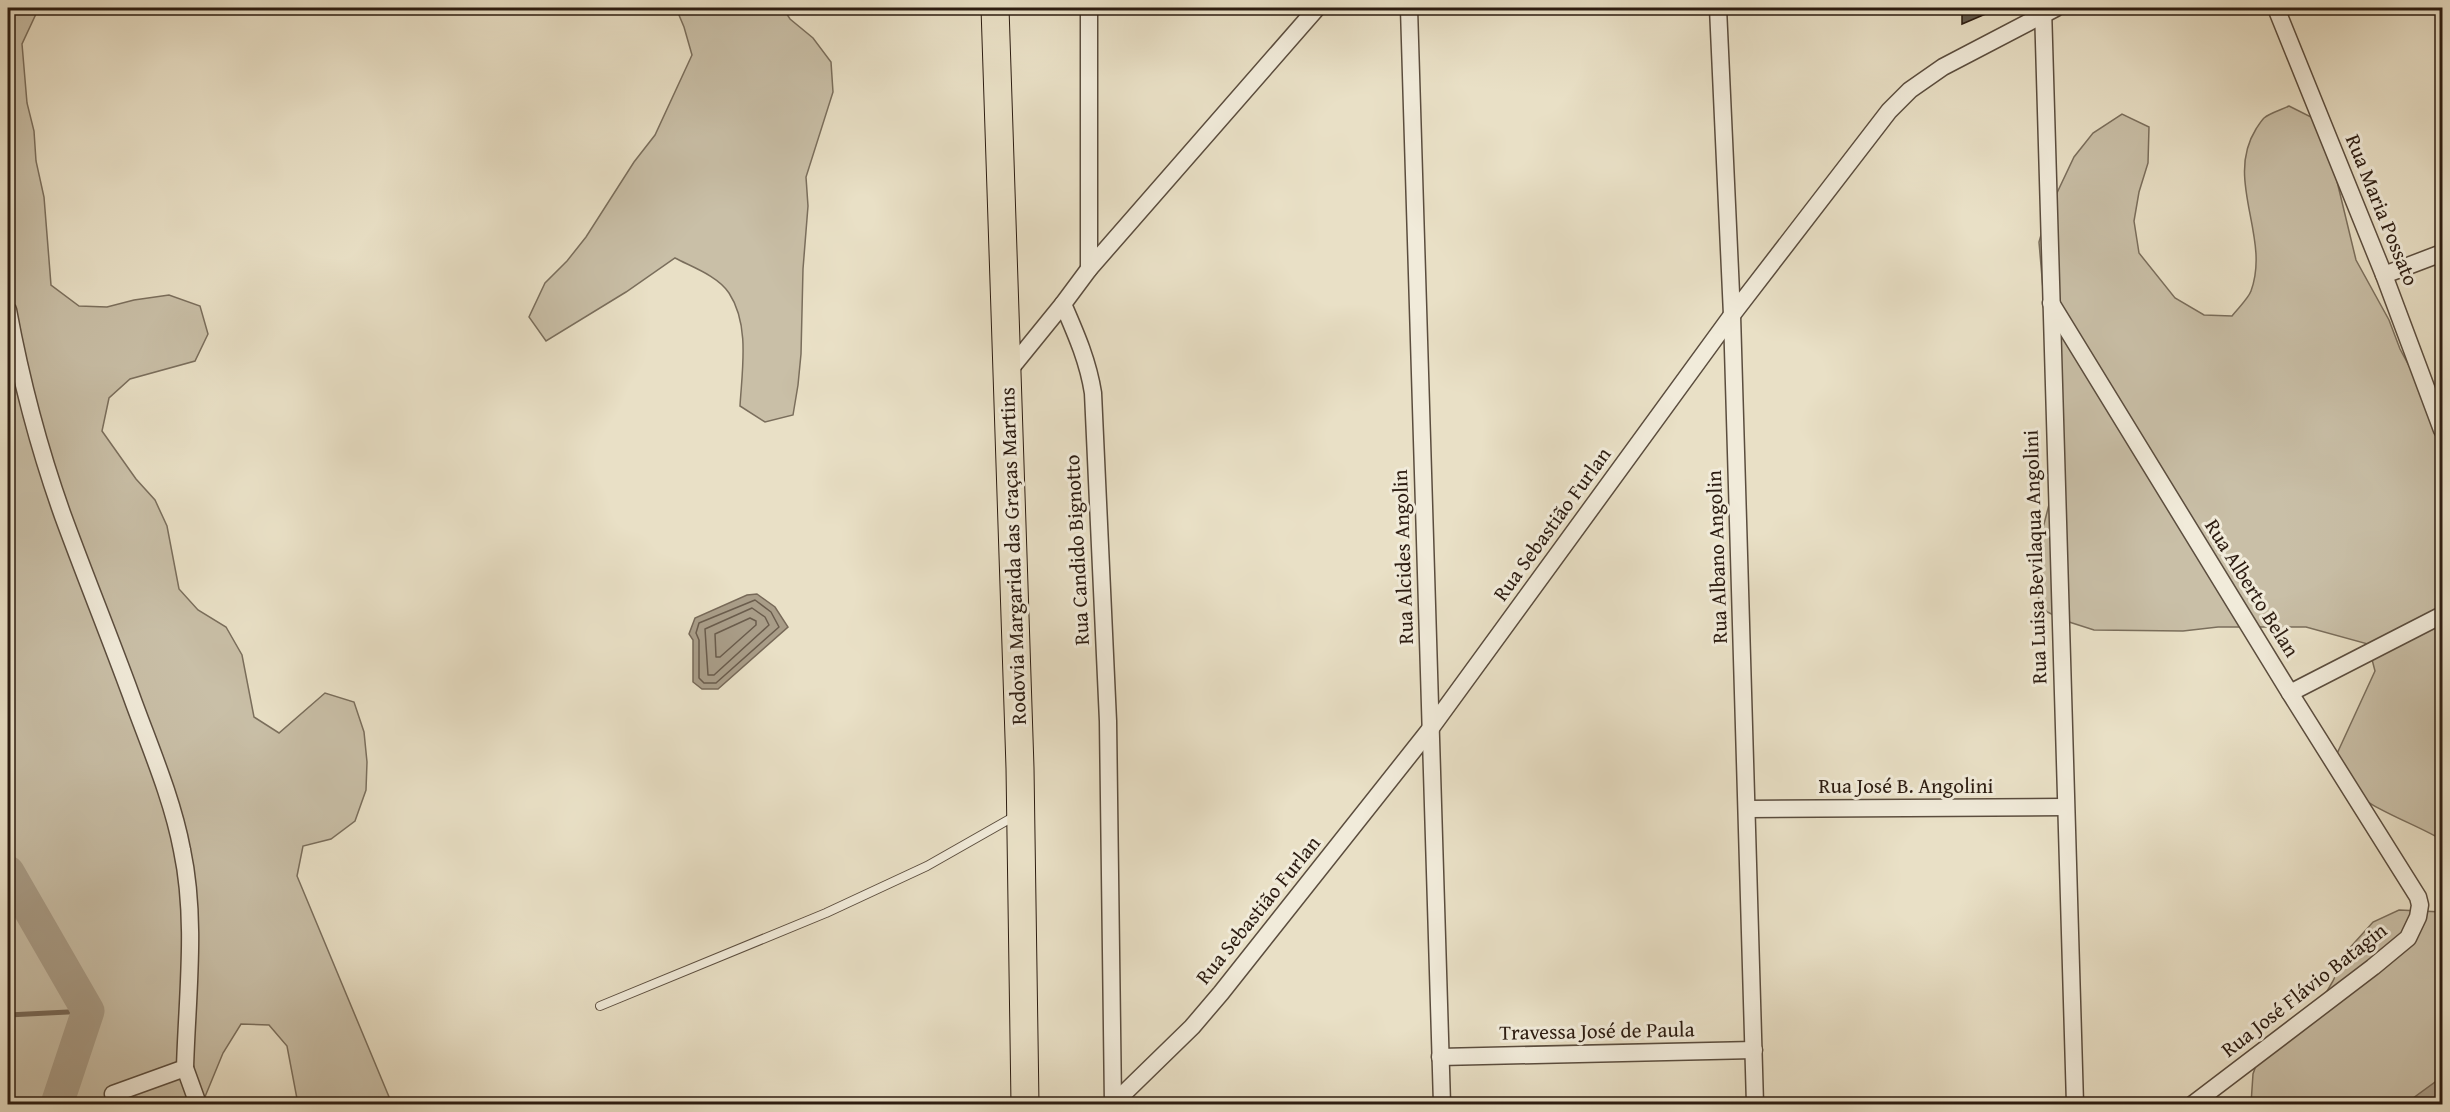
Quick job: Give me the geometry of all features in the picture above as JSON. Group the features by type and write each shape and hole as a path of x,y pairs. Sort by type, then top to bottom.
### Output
{"main road":[{"name":"Rodovia Margarida das Graças Martins","path":"995,8 1021,812 1025,1104"}],"street":[{"path":"1007,373 1089,269 1317,8"},
{"name":"Rua Alcides Angolin","path":"1409,8 1442,1104"},
{"name":"Rua Albano Angolin","path":"1718,8 1732,315 1755,1104"},
{"name":"Rua Maria Possato","path":"2276,8 2384,274 2442,430"},
{"path":"1089,269 1090,9"},
{"name":"Rua Sebastião Furlan","path":"1113,1104 1199,1019 1431,728 1732,315 1898,101 1921,81 1943,67 2047,10"},
{"name":"Rua Luisa Bevilaqua Angolini","path":"2047,10 2050,302 2074,1104"},
{"path":"2384,274 2442,253"},
{"name":"Rua Alberto Belan","path":"2050,302 2418,897"},
{"name":"Rua Candido Bignotto","path":"1063,304 1083,351 1093,393 1108,721 1113,1104"},
{"path":"8,310 19,372 62,514 151,751 182,849 187,878 189,920 185,1068 198,1104"},
{"path":"2290,693 2442,615"},
{"name":"Rua José B. Angolini","path":"1748,809 2065,807"},
{"name":"Rua José Flávio Batagin","path":"2193,1104 2408,938 2418,917 2420,904 2418,897"},
{"name":"Travessa José de Paula","path":"1440,1057 1754,1050"},
{"path":"113,1094 185,1068"}],"lane":[{"path":"600,1006 900,880 1021,812"}],"shaded area":[{"path":"8,8 43,8 36,14 22,44 27,103 34,131 36,161 44,197 51,285 79,306 107,307 169,295 200,306 208,334 195,361 130,379 109,398 102,431 136,479 155,500 167,526 179,589 198,610 226,627 242,655 254,717 279,733 325,693 354,702 364,732 367,762 366,790 355,821 331,839 303,846 297,876 392,1104 298,1104 287,1046 269,1025 241,1024 223,1053 202,1104 8,1104"},
{"path":"676,8 783,8 790,19 813,38 831,62 833,92 806,177 808,206 803,269 801,354 793,415 765,422 740,406 743,348 740,319 736,306 729,293 718,282 704,272 675,258 626,292 546,341 529,317 545,283 586,237 634,162 655,135 692,55"},
{"path":"2289,106 2315,119 2335,173 2356,260 2389,320 2400,349 2442,438 2442,840 2365,800 2345,781 2335,758 2375,671 2368,644 2306,627 2218,627 2183,631 2094,630 2066,621 2039,608 2037,551 2052,493 2044,301 2039,242 2047,214 2074,157 2093,133 2122,114 2149,127 2148,163 2139,192 2134,221 2139,253 2175,298 2204,315 2232,316 2250,294 2256,271 2256,250 2246,188 2247,148 2264,118"},
{"path":"2399,910 2442,912 2442,1083 2425,1104 2251,1104 2253,1074 2264,1043 2316,1010 2347,951 2373,922"}],"water":[{"path":"757,594 775,607 788,627 718,689 702,689 693,682 693,640 689,634 695,618 747,595"},
{"path":"2442,1077 2442,1104 2405,1104"}],"building":[{"path":"1963,8 1976,8 1962,13"}],"waterway":[{"path":"8,872 88,1011 57,1104"},
{"path":"8,1015 88,1011"}]}
